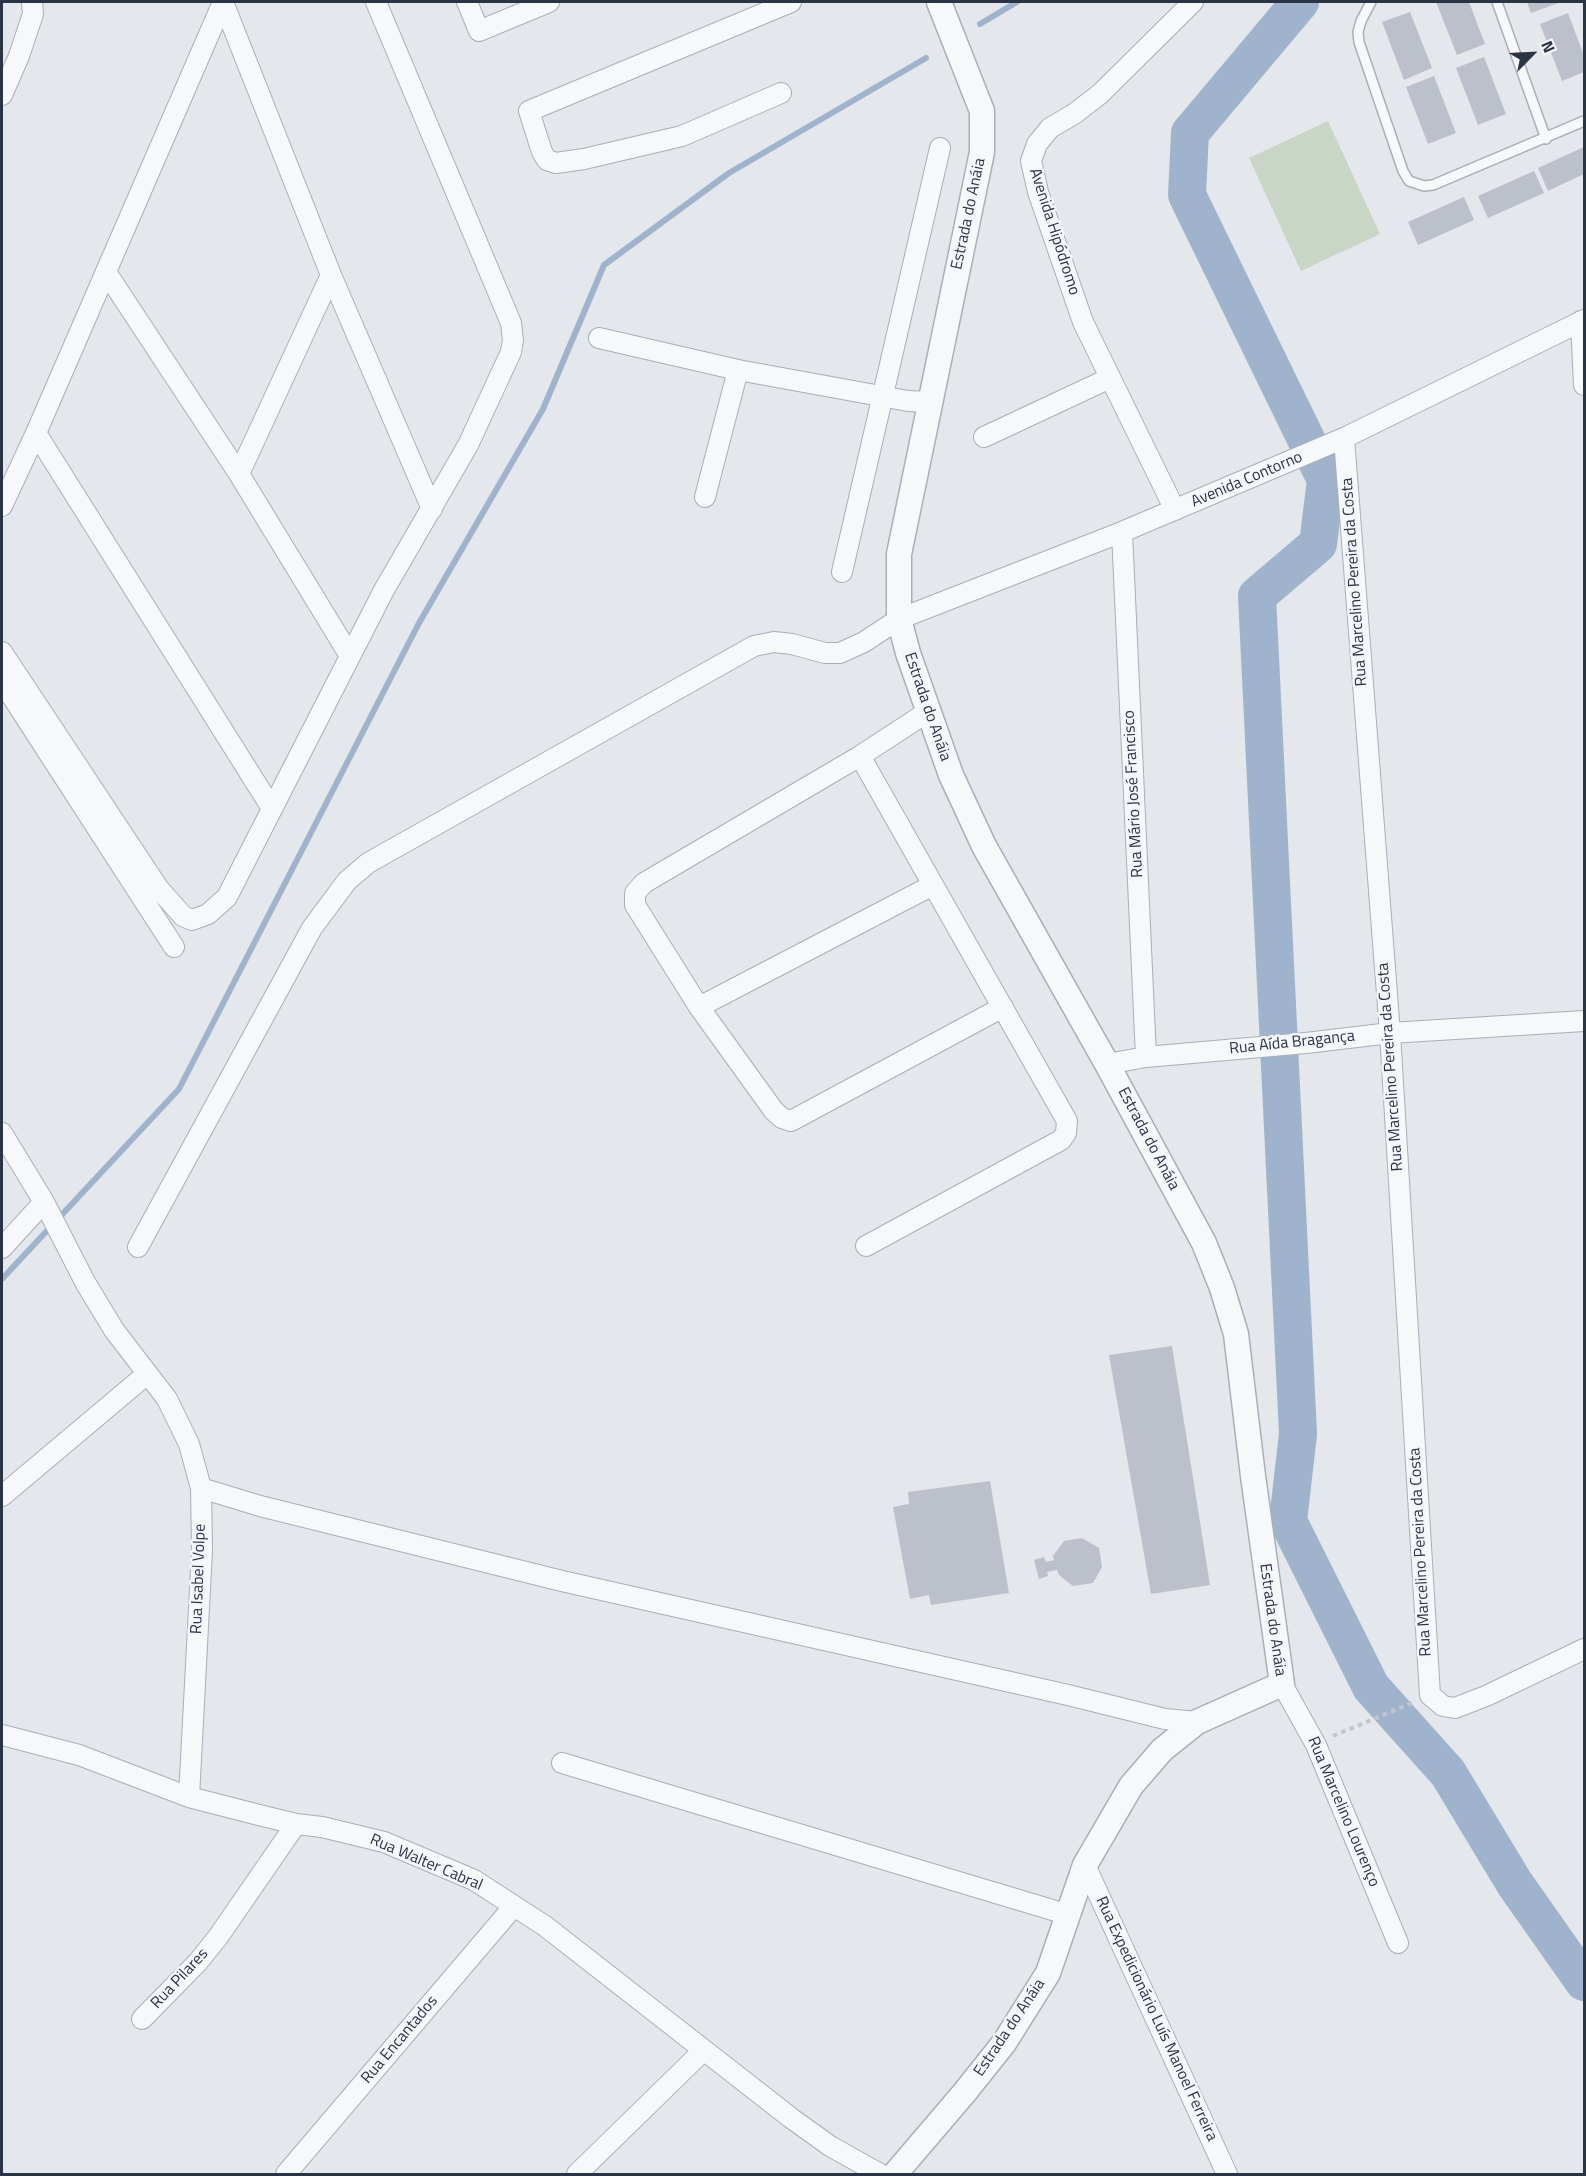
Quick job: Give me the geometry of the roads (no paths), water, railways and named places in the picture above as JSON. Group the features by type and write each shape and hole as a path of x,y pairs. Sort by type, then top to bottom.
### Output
{"street":[{"path":"2,96 33,14 32,2"},
{"path":"2,506 36,433 223,2"},
{"path":"223,2 331,275 432,509"},
{"path":"2,652 159,889 183,916 192,920 208,914 227,897 271,807 384,590 468,444 511,352 513,340 511,324 376,2"},
{"path":"467,2 479,31 549,2"},
{"path":"781,93 682,136 556,164 548,160 542,152 529,111 791,2"},
{"name":"Estrada do Anáia","path":"895,2175 966,2092 1004,2043 1048,1973 1085,1864 1131,1786 1162,1750 1197,1722 1282,1684 1254,1487 1236,1334 1222,1288 1204,1244 1107,1064 984,846 951,775 908,653 899,619 900,555 982,152 982,111 939,2"},
{"name":"Avenida Hipódromo","path":"1175,510 1083,322 1038,192 1031,161 1037,144 1050,128 1074,114 1100,94 1193,2"},
{"path":"842,572 940,148"},
{"path":"106,272 239,474 350,656"},
{"path":"239,474 331,275"},
{"path":"1583,321 1584,385"},
{"name":"Avenida Contorno","path":"138,1247 312,927 347,881 368,863 754,646 774,642 792,644 825,653 840,653 864,642 899,619 1122,532 1296,460 1583,321"},
{"path":"599,338 738,370 883,396 930,402"},
{"path":"705,497 738,370"},
{"path":"984,437 1110,378"},
{"path":"36,433 271,807"},
{"name":"Rua Marcelino Pereira da Costa","path":"1340,440 1390,1033 1422,1699 1455,1708 1486,1696 1584,1649"},
{"name":"Rua Mário José Francisco","path":"1122,532 1146,1057"},
{"path":"2,681 174,947"},
{"path":"929,711 860,756 644,883 635,893 635,905 699,1007 782,1119 791,1121 1003,1008"},
{"path":"860,756 1067,1121 1066,1133 1061,1140 866,1246"},
{"path":"699,1007 933,885"},
{"name":"Rua Aída Bragança","path":"1107,1064 1146,1057 1390,1033 1584,1021"},
{"name":"Rua Isabel Volpe","path":"2,1133 44,1202 85,1282 114,1330 173,1410 189,1444 201,1488 202,1551 189,1797"},
{"path":"2,1248 44,1202"},
{"path":"2,1496 147,1374"},
{"path":"201,1488 260,1506 562,1581 1165,1719 1197,1722"},
{"name":"Rua Marcelino Lourenço","path":"1282,1684 1316,1745 1398,1943"},
{"name":"Rua Walter Cabral","path":"2,1735 79,1755 189,1797 296,1824 322,1827 384,1842 474,1880 545,1926 791,2118 830,2146 880,2175"},
{"path":"562,1763 1069,1915"},
{"name":"Rua Pilares","path":"142,2019 198,1962 218,1937 296,1824"},
{"name":"Rua Expedicionário Luís Manoel Ferreira","path":"1085,1864 1227,2174"},
{"name":"Rua Encantados","path":"286,2175 514,1906"},
{"path":"577,2175 704,2050"}],"lane":[{"path":"1371,2 1361,21 1358,32 1359,42 1403,171 1409,181 1424,186 1433,185 1584,121"},
{"path":"1497,2 1546,139"}],"waterway":[{"path":"980,24 1017,2"},
{"path":"1300,2 1190,133 1187,195 1326,480 1318,544 1257,596 1298,1434 1288,1521 1371,1687 1448,1773 1515,1884 1584,1982"},
{"path":"2,1279 179,1089 419,623 543,409 604,265 729,173 926,58"}]}
